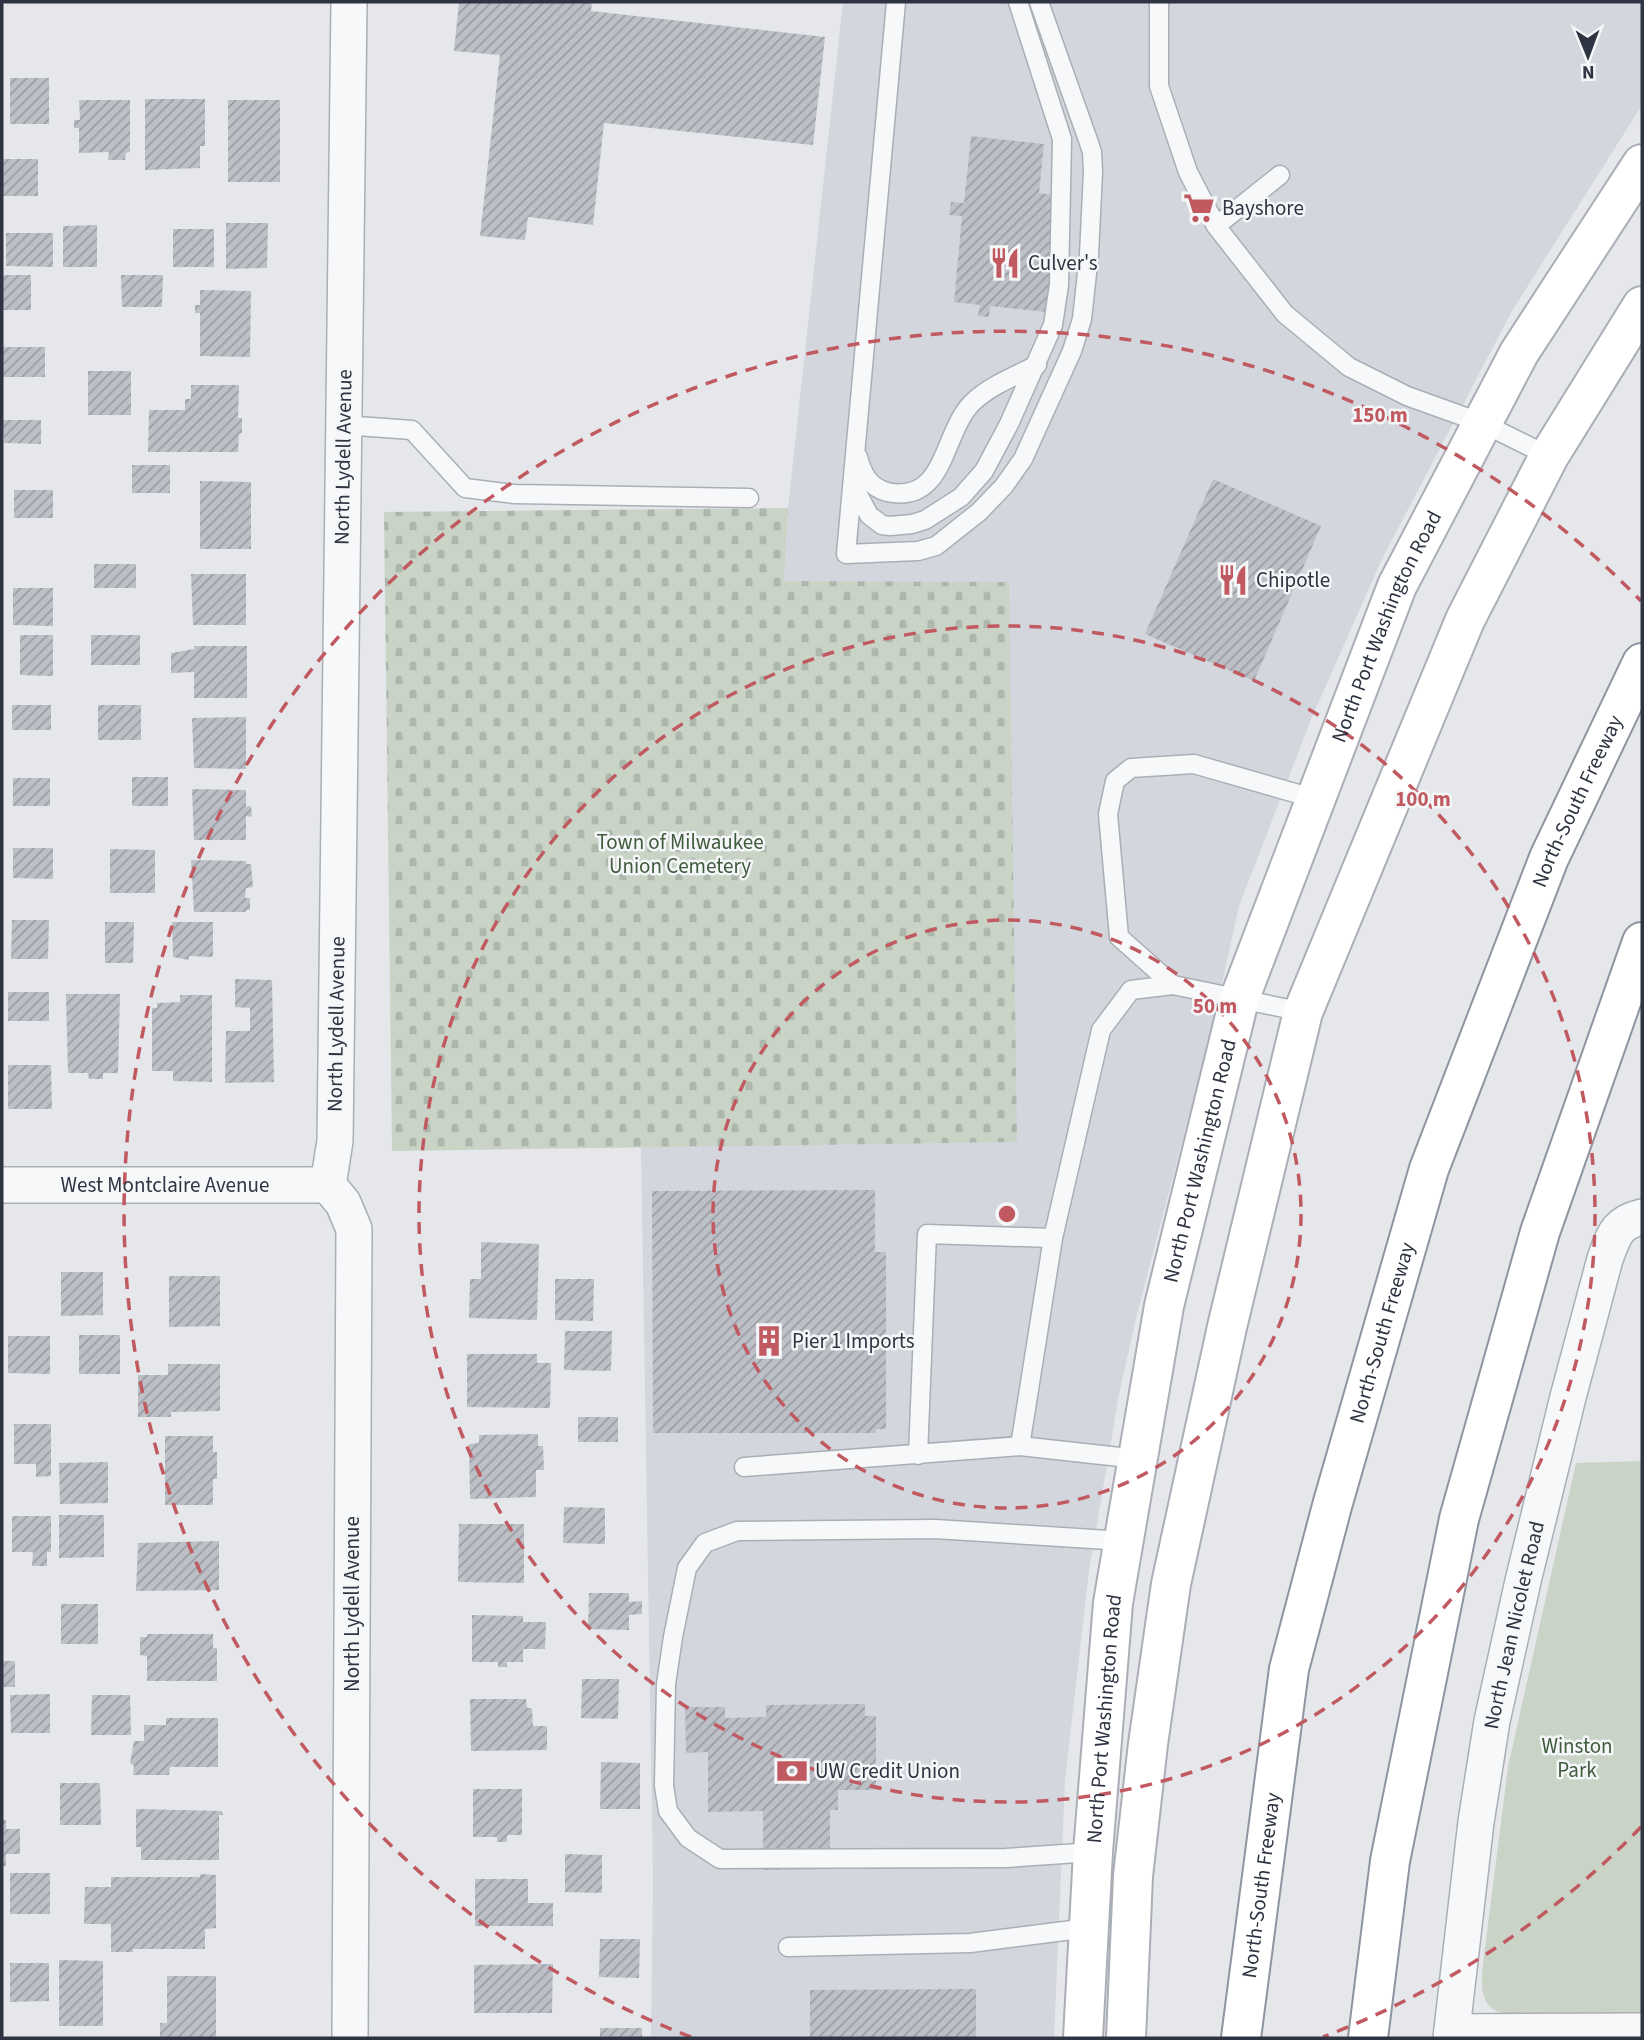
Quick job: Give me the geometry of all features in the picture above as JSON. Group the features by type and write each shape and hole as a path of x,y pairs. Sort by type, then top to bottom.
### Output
{"main road":[{"name":"North Port Washington Road","path":"1083,2038 1093,1852 1113,1603 1164,1306 1239,1000 1397,586 1518,353 1642,164"},
{"name":"North Port Washington Road","path":"1126,2038 1133,1876 1148,1744 1171,1584 1227,1327 1303,1012 1465,620 1549,456 1642,306"},
{"name":"North-South Freeway","path":"1241,2038 1289,1668 1332,1506 1429,1170 1549,858 1642,663"},
{"path":"1368,2038 1390,1861 1459,1518 1540,1232 1642,942"}],"street":[{"name":"North Lydell Avenue","path":"349,2 335,1142 328,1185 344,1203 354,1229 350,2038"},
{"name":"West Montclaire Avenue","path":"2,1185 328,1185"},
{"name":"North Jean Nicolet Road","path":"1452,2035 1482,1782 1508,1646 1568,1397 1602,1271 1612,1239 1633,1220"},
{"path":"1452,2035 1642,2031"}],"lane":[{"path":"896,2 846,554 918,551 936,545 979,512 1016,470 1072,351 1085,301 1093,161 1040,2"},
{"path":"853,484 864,509 882,525 912,524 949,507 984,471 1037,365 1053,325 1059,298 1062,139 1018,2"},
{"path":"1159,2 1159,86 1188,172 1216,226 1285,314 1349,367 1407,396 1482,423 1549,456"},
{"path":"1216,226 1280,175"},
{"path":"856,446 860,464 872,485 895,493 920,490 934,476 971,404 991,389 1037,365"},
{"path":"343,425 412,430 465,488 514,494 749,498"},
{"path":"1174,985 1119,937 1108,814 1115,781 1131,768 1194,764 1316,799"},
{"path":"1020,1446 1054,1238 1101,1030 1131,990 1174,985 1303,1012"},
{"path":"918,1455 926,1234 1054,1238"},
{"path":"744,1467 1020,1446 1138,1459"},
{"path":"1093,1852 1006,1858 720,1859 688,1838 668,1811 664,1786 666,1684 687,1568 705,1543 737,1531 935,1529 1124,1541"},
{"path":"788,1947 970,1943 1088,1927"}],"shaded area":[{"path":"843,2 1642,2 1642,105 1512,311 1382,559 1312,717 1239,906 1212,1028 1137,1314 1119,1394 1089,1571 1065,1780 1054,2038 651,2038 653,1880 641,1146 1017,1142 784,581 788,508"}],"green space":[{"name":"Town of Milwaukee Union Cemetery","path":"788,508 784,581 1009,582 1017,1142 392,1151 384,512"},
{"name":"Winston Park","path":"1642,1461 1642,2018 1539,2018 1501,2013 1491,2008 1485,2000 1482,1972 1508,1767 1576,1463"}],"building":[{"path":"459,2 592,2 591,11 825,37 813,145 604,123 593,225 528,217 525,240 480,236 500,55 454,51"},
{"path":"10,78 49,78 49,124 10,124"},
{"path":"145,99 205,99 205,146 200,146 200,168 145,170"},
{"path":"79,100 130,100 130,152 126,153 125,160 108,160 109,152 79,153 79,128 74,128 74,120 80,120"},
{"path":"228,100 280,100 280,182 228,182"},
{"name":"Culver's","path":"971,136 1044,144 1039,193 1052,195 1050,223 1056,224 1047,312 990,306 989,317 978,316 980,305 954,302 962,216 949,215 951,202 964,203"},
{"path":"2,159 38,159 38,196 2,196"},
{"path":"226,223 268,223 267,268 226,269"},
{"path":"97,225 97,267 63,267 63,226"},
{"path":"173,229 214,229 214,267 173,267"},
{"path":"6,233 53,233 53,267 6,266"},
{"path":"2,275 31,275 31,310 2,310"},
{"path":"121,275 163,275 162,307 122,307"},
{"path":"200,290 251,291 250,357 200,356 200,313 195,313 195,305 200,305"},
{"path":"3,347 45,347 45,377 3,377"},
{"path":"88,371 131,371 131,415 88,415"},
{"path":"191,385 239,385 238,418 242,418 242,433 239,434 238,452 148,452 149,410 185,410 185,399 191,399"},
{"path":"3,420 41,420 41,444 4,443"},
{"path":"132,465 170,465 170,493 132,493"},
{"name":"Chipotle","path":"1213,479 1321,526 1254,681 1145,634"},
{"path":"200,481 251,482 251,549 200,549"},
{"path":"14,490 53,490 53,518 14,518"},
{"path":"94,564 136,564 136,588 94,588"},
{"path":"191,574 246,574 246,625 193,625"},
{"path":"13,588 53,588 53,626 13,625"},
{"path":"20,635 53,635 53,676 20,675"},
{"path":"91,635 140,635 140,665 91,665"},
{"path":"194,646 247,646 247,698 194,698 194,672 171,673 171,653 195,649"},
{"path":"12,705 51,705 51,730 12,730"},
{"path":"98,705 141,705 141,740 98,740"},
{"path":"246,717 246,769 194,768 192,718"},
{"path":"132,777 168,777 168,806 132,806"},
{"path":"13,778 50,778 50,806 13,806"},
{"path":"192,789 246,790 246,807 251,806 252,817 246,816 246,840 194,840"},
{"path":"13,848 53,848 53,879 13,878"},
{"path":"110,849 155,850 155,893 110,893"},
{"path":"191,860 246,861 246,864 251,864 253,887 246,888 245,898 250,898 250,910 194,912"},
{"path":"12,920 49,920 48,959 11,959"},
{"path":"105,922 134,922 133,963 105,963"},
{"path":"172,922 213,922 213,957 189,956 189,960 173,957"},
{"path":"235,979 272,980 274,1082 225,1083 226,1031 250,1031 250,1008 235,1007"},
{"path":"8,992 49,992 49,1021 8,1021"},
{"path":"66,994 120,994 118,1073 103,1073 103,1079 89,1079 88,1073 68,1073"},
{"path":"180,995 212,995 212,1082 173,1081 173,1071 152,1071 152,1008 157,1008 157,1003 180,1002"},
{"path":"8,1065 51,1065 52,1109 8,1109"},
{"name":"Pier 1 Imports","path":"875,1190 875,1252 886,1252 886,1429 876,1429 876,1433 653,1433 652,1191"},
{"path":"481,1242 539,1244 537,1320 469,1318 470,1279 481,1279"},
{"path":"61,1272 103,1272 103,1315 61,1316"},
{"path":"169,1276 220,1276 220,1326 169,1327"},
{"path":"555,1279 594,1279 593,1321 555,1320"},
{"path":"565,1331 612,1331 611,1371 564,1370"},
{"path":"79,1335 120,1335 120,1374 79,1374"},
{"path":"8,1336 50,1336 50,1374 8,1373"},
{"path":"467,1354 537,1354 537,1363 551,1363 550,1408 467,1407"},
{"path":"168,1364 220,1364 220,1411 171,1412 171,1417 138,1417 138,1375 168,1375"},
{"path":"578,1417 618,1417 618,1442 578,1442"},
{"path":"14,1424 51,1424 51,1476 36,1477 36,1464 14,1464"},
{"path":"538,1434 538,1446 543,1446 544,1470 536,1470 536,1497 470,1499 469,1444 479,1443 479,1435"},
{"path":"165,1436 213,1436 213,1452 217,1452 217,1479 213,1479 213,1505 165,1505"},
{"path":"108,1462 108,1503 60,1504 59,1463"},
{"path":"564,1507 605,1508 605,1544 563,1543"},
{"path":"59,1515 104,1515 104,1557 59,1558"},
{"path":"12,1516 51,1516 51,1552 47,1552 47,1566 32,1566 33,1552 12,1552"},
{"path":"459,1524 524,1524 524,1583 458,1582"},
{"path":"219,1541 219,1590 136,1591 138,1543"},
{"path":"589,1593 629,1593 629,1602 642,1601 642,1614 629,1615 629,1630 588,1629"},
{"path":"61,1604 98,1604 98,1644 61,1644"},
{"path":"472,1615 523,1616 523,1622 546,1622 545,1649 523,1649 523,1662 507,1662 507,1667 498,1667 498,1662 472,1662"},
{"path":"147,1634 213,1634 213,1648 217,1648 217,1681 147,1681 147,1656 140,1655 140,1637 147,1637"},
{"path":"2,1661 15,1661 15,1687 2,1687"},
{"path":"582,1679 619,1679 618,1719 581,1718"},
{"path":"50,1694 50,1733 11,1733 10,1695"},
{"path":"92,1695 130,1695 131,1735 91,1735"},
{"path":"470,1699 526,1699 527,1708 532,1708 533,1726 547,1726 547,1750 471,1751"},
{"name":"UW Credit Union","path":"865,1704 865,1716 876,1716 876,1790 838,1790 838,1810 830,1810 830,1869 763,1870 763,1811 708,1812 708,1752 686,1753 685,1707 725,1707 725,1718 766,1717 766,1705"},
{"path":"166,1718 218,1718 218,1767 170,1767 169,1775 133,1775 134,1766 130,1763 134,1741 144,1741 144,1725 166,1725"},
{"path":"601,1762 640,1763 640,1809 600,1809"},
{"path":"60,1783 100,1783 101,1825 60,1825"},
{"path":"473,1789 522,1789 522,1835 507,1835 507,1842 497,1842 497,1837 473,1837"},
{"path":"136,1809 222,1811 223,1815 219,1815 219,1860 141,1860 141,1847 136,1847"},
{"path":"2,1820 6,1820 6,1829 20,1829 20,1854 6,1854 6,1866 2,1866"},
{"path":"565,1854 602,1855 602,1893 565,1892"},
{"path":"10,1873 50,1873 50,1914 10,1914"},
{"path":"200,1874 216,1875 216,1928 205,1929 205,1949 133,1949 133,1952 111,1952 111,1924 84,1924 85,1887 111,1887 111,1877 200,1877"},
{"path":"475,1879 528,1879 528,1903 553,1903 553,1926 475,1926"},
{"path":"600,1939 640,1939 639,1978 599,1977"},
{"path":"59,1960 103,1961 103,2026 59,2026"},
{"path":"10,1963 49,1963 49,2001 10,2002"},
{"path":"553,1964 552,2013 474,2013 474,1965"},
{"path":"167,1976 216,1976 216,2038 160,2038 160,2023 167,2023"},
{"path":"976,1989 976,2038 810,2038 810,1990"},
{"path":"600,2028 642,2028 642,2038 600,2038"}],"place":[{"name":"Bayshore","path":"1199,208"},
{"name":"Culver's","path":"1005,263"},
{"name":"Chipotle","path":"1233,580"},
{"name":"Pier 1 Imports","path":"769,1341"},
{"name":"UW Credit Union","path":"792,1771"}]}
